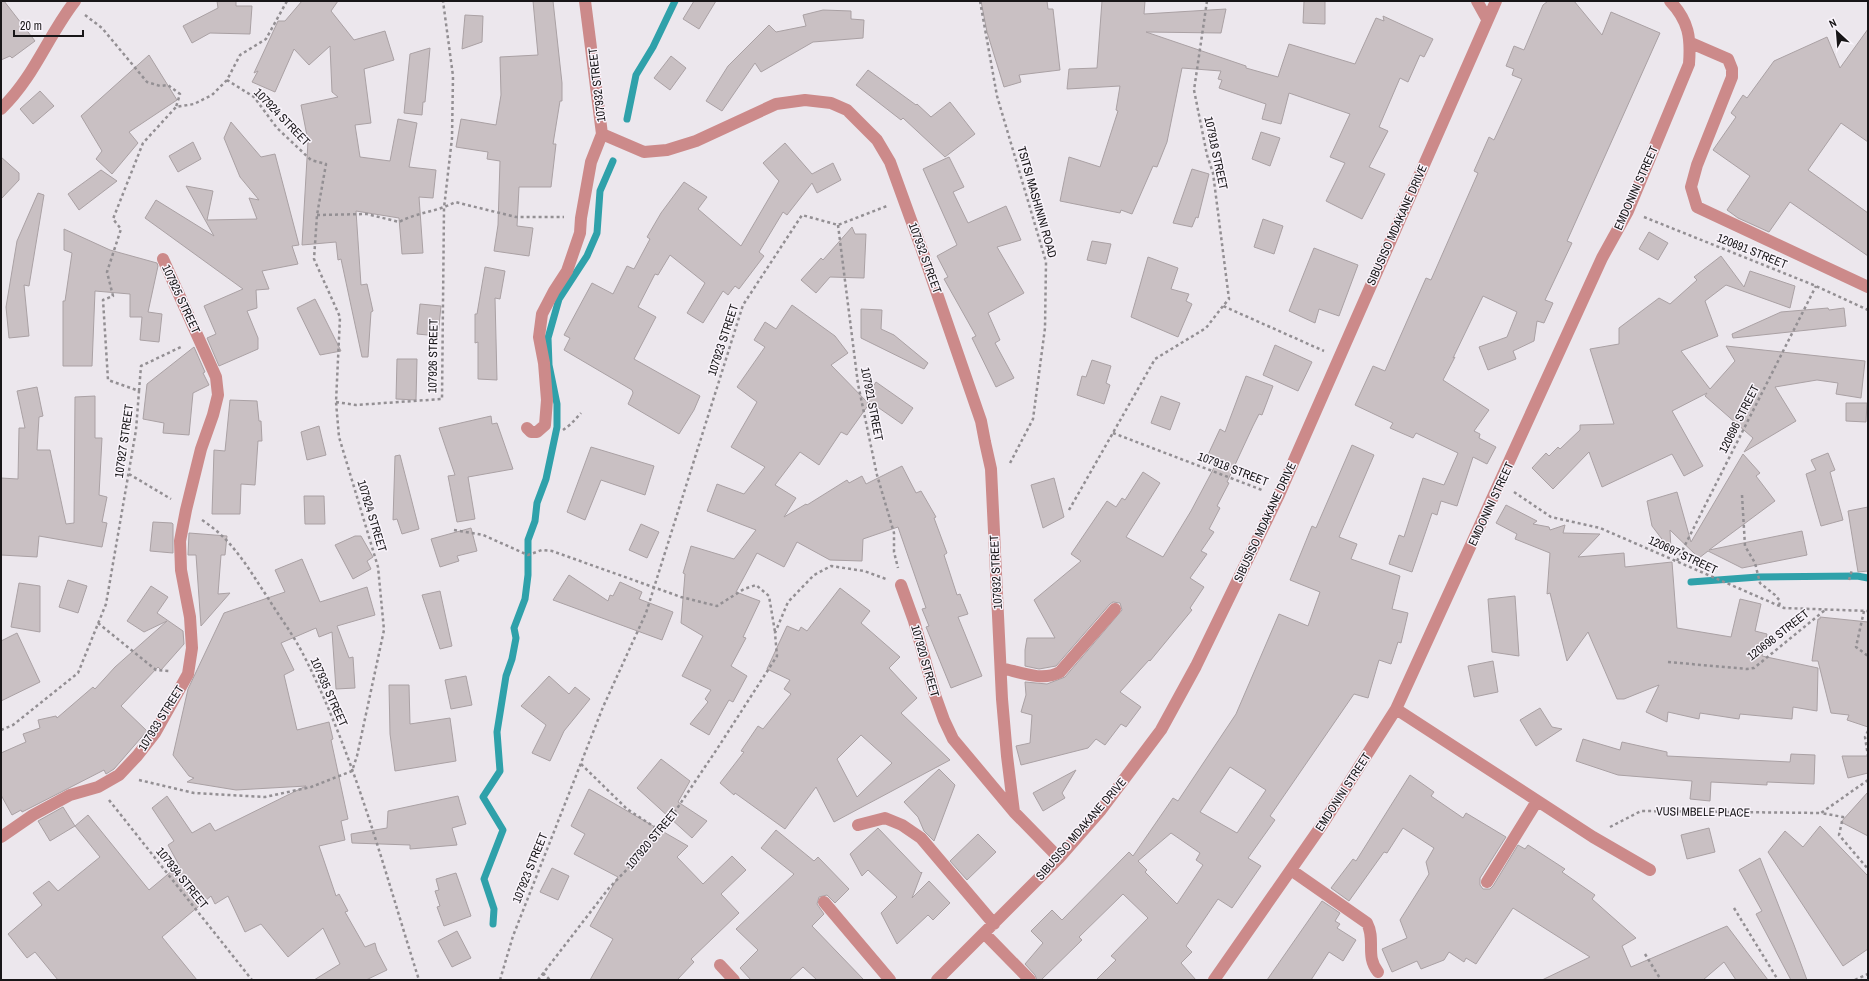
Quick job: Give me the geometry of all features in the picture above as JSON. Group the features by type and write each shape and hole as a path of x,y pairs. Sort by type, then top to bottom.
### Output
{"street":[{"name":"107932 STREET","path":"585,1 602,134 644,152 667,150 696,141 776,104 804,100 831,103 847,110 878,140 890,162 941,304 980,421 991,469 1000,668 1007,756 1014,812"},
{"path":"1477,1 1487,19"},
{"name":"SIBUSISO MDAKANE DRIVE","path":"937,980 1059,858 1102,810 1161,730 1196,666 1278,497 1496,1"},
{"name":"EMDONINI STREET","path":"1214,980 1291,870 1396,710 1501,484 1602,258 1628,211 1689,64 1691,43 1687,27 1680,11 1670,1"},
{"path":"1,109 14,97 26,81 74,3"},
{"path":"1691,43 1728,59 1732,69 1732,77 1696,165 1691,187 1697,207 1868,287"},
{"path":"526,428 531,432 537,432 545,425 547,400 539,337 542,314 554,290 567,271 580,233 581,218 591,162 602,134"},
{"name":"107925 STREET","path":"163,259 200,338 216,377 218,395 201,449 180,541 181,570 190,617 192,648 188,674"},
{"name":"107920 STREET","path":"901,585 914,621 935,695 953,739 1014,812 1059,858"},
{"path":"1000,668 1039,677 1051,677 1060,672 1115,609"},
{"name":"107933 STREET","path":"1,837 33,815 70,795 98,787 119,775 137,756 155,733 188,674"},
{"path":"1396,710 1592,837 1650,870"},
{"path":"1488,882 1538,801"},
{"path":"858,825 885,818 902,825 921,838 994,924"},
{"path":"1291,870 1367,923 1372,932 1370,953 1373,965 1378,972"},
{"path":"824,902 890,980"},
{"path":"984,933 1030,980"},
{"path":"720,965 734,980"}],"path":[{"path":"74,3 102,28 147,82 160,86 168,85 180,94 176,107 194,104 212,95 227,80 240,55 266,39 287,1"},
{"name":"107926 STREET","path":"336,402 356,404 442,399 444,208 452,138 453,76 443,1"},
{"name":"TSITSI MASHININI ROAD","path":"980,1 997,96 1046,262 1045,328 1032,419 1007,468"},
{"name":"107918 STREET","path":"1069,510 1155,359 1206,328 1230,299 1213,173 1207,155 1194,90 1207,1"},
{"name":"107924 STREET","path":"227,80 254,97 277,128 311,160 326,164 317,215 314,259 340,318 336,402 339,437 378,567 384,630 357,756 352,771"},
{"name":"107927 STREET","path":"1,730 13,725 78,673 106,604 136,430 139,390 108,380 103,300 113,296 107,272 121,229 113,219 143,143 176,107"},
{"path":"838,224 904,200"},
{"path":"317,215 367,214 399,222 412,214 444,208 455,202 516,217 581,218"},
{"name":"120691 STREET","path":"1628,211 1816,286 1868,310"},
{"name":"107923 STREET","path":"500,980 513,936 603,707 646,613 744,305 802,215 838,224"},
{"name":"107921 STREET","path":"838,224 858,384 877,475 894,533 894,552 901,585"},
{"name":"120696 STREET","path":"1677,561 1816,286"},
{"path":"1223,306 1318,350 1340,356"},
{"name":"107925 STREET","path":"139,390 141,366 200,338"},
{"name":"107918 STREET","path":"1113,433 1278,497"},
{"name":"107935 STREET","path":"129,474 212,527 237,551 301,650 327,704 352,771 419,980"},
{"name":"120697 STREET","path":"1501,484 1551,517 1600,528 1677,561 1718,581 1784,608 1868,611"},
{"path":"1742,496 1745,546 1755,563 1760,583 1780,601 1779,606"},
{"path":"454,530 483,535 528,555 542,550 552,551 654,586"},
{"name":"107920 STREET","path":"775,633 788,602 814,575 831,566 864,571 901,585"},
{"path":"1849,580 1852,570"},
{"name":"107920 STREET","path":"538,980 609,888 638,858 676,810 777,656 769,596 756,585 744,589 717,606 681,597 654,586"},
{"name":"120698 STREET","path":"1668,662 1747,669 1754,668 1825,610"},
{"path":"1864,611 1856,647 1868,656"},
{"name":"107933 STREET","path":"98,623 156,670 188,674"},
{"path":"1868,731 1865,738 1868,756"},
{"path":"581,764 627,809 659,830"},
{"path":"119,775 194,794 265,797 311,787 352,771"},
{"path":"1821,813 1868,780"},
{"name":"107934 STREET","path":"98,787 252,980"},
{"name":"VUSI MBELE PLACE","path":"1592,837 1641,811 1821,813 1843,816 1840,835 1868,869"},
{"path":"1734,908 1778,980"},
{"path":"1645,954 1661,980"},
{"path":"543,973 550,980"},
{"path":"1855,980 1868,974"}],"building":[{"path":"1,1 4,1 35,41 12,58 10,56 1,60"},
{"path":"217,1 236,1 236,6 252,6 250,34 210,33 192,43 183,26 218,8"},
{"path":"302,1 338,1 331,11 354,40 385,31 394,60 364,69 371,123 355,125 360,157 390,161 398,119 417,123 409,167 436,170 433,198 419,197 423,253 402,254 399,218 356,211 361,285 367,284 373,311 371,312 368,357 362,357 341,259 338,260 336,242 302,245 308,141 301,105 338,97 332,92 330,46 309,65 294,49 275,92 252,82 258,71 254,73 278,21 285,21"},
{"path":"533,1 553,1 562,83 562,101 560,101 553,144 556,144 551,187 519,187 517,226 533,228 529,256 494,251 498,225 500,161 487,159 488,152 456,147 461,119 496,125 501,95 500,57 538,55"},
{"path":"694,1 716,1 699,29 683,19"},
{"path":"981,1 1047,1 1048,9 1053,9 1060,70 1019,75 1021,82 1004,87 987,32"},
{"path":"1102,1 1145,1 1144,14 1226,9 1221,33 1146,32 1246,66 1246,68 1278,77 1289,44 1355,64 1376,18 1384,21 1383,16 1433,39 1424,57 1420,55 1408,82 1400,78 1379,127 1388,131 1369,167 1385,174 1362,219 1326,201 1345,163 1330,157 1350,114 1289,93 1281,124 1262,119 1266,104 1219,88 1222,80 1218,79 1221,71 1182,68 1167,142 1157,167 1153,166 1132,214 1121,210 1120,213 1060,201 1069,157 1100,167 1118,111 1116,110 1120,86 1067,89 1069,69 1097,68"},
{"path":"1304,1 1325,1 1325,24 1303,23"},
{"path":"1548,1 1574,1 1602,35 1611,12 1660,33 1567,241 1572,243 1545,300 1553,303 1544,323 1537,321 1534,341 1513,351 1516,359 1488,370 1479,347 1507,337 1517,312 1483,296 1453,358 1455,357 1443,380 1489,410 1474,431 1480,434 1479,438 1496,447 1487,464 1473,457 1457,506 1441,501 1437,515 1432,513 1412,572 1389,564 1399,535 1404,537 1423,478 1444,485 1458,453 1416,433 1413,438 1390,428 1393,423 1355,405 1373,366 1385,371 1426,278 1431,280 1478,173 1474,171 1489,137 1494,140 1522,79 1512,75 1514,69 1506,66 1514,46 1524,50 1543,5"},
{"path":"823,10 851,11 851,19 864,20 863,38 813,42 761,72 755,63 722,111 706,101 728,66 769,25 776,32 806,26 803,15"},
{"path":"465,15 483,16 482,42 462,49"},
{"path":"1868,29 1868,142 1841,123 1808,170 1868,213 1868,256 1790,202 1769,232 1738,218 1727,210 1750,176 1713,150 1736,117 1731,113 1743,95 1747,98 1774,61 1827,37 1840,68"},
{"path":"430,48 425,102 423,102 422,115 404,113 410,54"},
{"path":"149,55 177,100 129,132 138,143 112,174 96,159 102,151 81,116"},
{"path":"671,56 686,68 670,90 654,78"},
{"path":"868,70 916,105 917,104 931,117 950,102 975,134 945,157 903,118 901,120 856,85"},
{"path":"40,91 54,106 33,124 20,109"},
{"path":"231,122 261,157 275,154 299,245 292,246 298,264 262,271 269,289 256,290 257,308 247,311 258,338 258,349 219,366 207,338 216,334 204,306 243,289 145,218 156,200 214,236 186,186 213,191 207,220 257,219 249,198 259,200 240,177 224,138"},
{"path":"1261,132 1280,138 1270,166 1252,159"},
{"path":"193,142 201,159 178,172 169,156"},
{"path":"785,143 812,174 833,163 841,180 817,193 812,183 787,215 783,212 759,252 764,256 739,289 735,286 728,295 723,291 703,323 687,313 705,283 670,255 658,275 655,274 638,307 656,317 634,359 700,396 694,410 679,434 628,404 633,393 632,390 564,350 570,338 564,335 592,283 613,294 627,266 634,269 650,239 647,237 661,213 684,182 707,197 698,209 741,246 779,181 763,163"},
{"path":"1,157 19,173 19,180 1,199"},
{"path":"949,157 964,187 953,192 968,223 1006,206 1021,240 997,247 1024,293 988,313 1000,340 995,343 1014,378 996,387 972,338 976,336 944,279 948,277 937,256 957,245 923,169"},
{"path":"1192,169 1209,174 1198,218 1196,217 1192,227 1173,223"},
{"path":"101,170 117,181 79,210 68,194"},
{"path":"38,193 44,195 29,286 24,285 29,336 9,338 6,307 17,241"},
{"path":"1263,219 1283,226 1274,254 1254,247"},
{"path":"852,227 855,234 866,234 864,278 830,277 816,293 801,280 821,258 823,260"},
{"path":"64,229 110,250 157,263 158,266 148,312 162,314 159,342 140,340 142,317 130,317 130,294 95,291 92,366 63,366 63,301 65,301 72,253 64,250"},
{"path":"1649,232 1668,243 1658,260 1639,249"},
{"path":"1092,241 1111,244 1106,264 1087,260"},
{"path":"1314,248 1358,265 1339,316 1319,309 1315,323 1289,311"},
{"path":"1721,256 1744,287 1750,271 1795,286 1790,308 1726,285 1705,301 1718,336 1681,351 1710,389 1735,361 1726,346 1865,361 1861,398 1836,394 1838,383 1817,380 1775,387 1796,421 1744,452 1753,438 1705,396 1707,393 1672,411 1703,466 1684,476 1672,454 1602,487 1589,452 1553,489 1532,468 1546,453 1549,456 1558,447 1560,449 1580,430 1580,425 1614,424 1590,349 1619,344 1619,328 1659,298 1670,304 1697,280 1694,277"},
{"path":"1148,257 1178,268 1171,289 1189,294 1186,301 1192,304 1178,337 1131,317"},
{"path":"485,267 505,271 500,299 495,298 497,380 478,379 478,342 475,343 475,314 477,314"},
{"path":"315,299 341,351 320,355 297,308"},
{"path":"420,304 441,306 438,336 417,334"},
{"path":"792,305 835,336 848,353 831,365 869,404 847,435 841,432 819,465 800,452 775,485 796,498 784,517 806,504 807,505 847,480 849,483 862,476 866,484 902,466 916,493 921,491 936,517 934,518 947,553 944,555 957,595 960,594 968,614 958,617 982,676 951,688 926,627 929,626 922,609 926,608 898,527 863,539 862,561 830,560 797,542 784,567 757,553 736,592 760,601 743,637 746,638 731,666 747,676 733,702 729,700 709,735 690,724 708,702 705,699 711,690 682,676 703,636 681,623 685,574 683,573 691,546 734,559 756,530 707,511 717,484 744,494 765,467 731,447 757,402 737,387 765,347 754,340 765,322 776,329"},
{"path":"1828,308 1829,310 1844,308 1846,326 1733,338 1732,334 1781,312"},
{"path":"861,309 882,310 881,329 894,335 928,363 924,369 861,338"},
{"path":"1275,345 1312,362 1298,391 1263,375"},
{"path":"194,347 209,385 193,393 189,435 163,433 164,423 143,419 147,384"},
{"path":"397,359 417,359 416,400 396,399"},
{"path":"1092,360 1111,366 1106,383 1110,385 1104,404 1077,395 1082,376 1086,377"},
{"path":"1246,376 1273,386 1262,415 1259,414 1253,426 1227,482 1229,483 1217,506 1220,508 1209,529 1214,532 1201,551 1207,554 1190,578 1204,587 1190,608 1192,610 1150,661 1149,660 1120,692 1141,707 1126,727 1121,724 1105,745 1096,739 1088,748 1021,765 1016,746 1030,743 1032,715 1021,712 1026,695 1025,682 1047,684 1065,677 1122,610 1120,603 1113,602 1110,604 1056,666 1039,669 1025,666 1027,638 1055,638 1034,600 1081,561 1071,554 1107,501 1116,507 1122,498 1125,500 1143,472 1160,483 1126,537 1163,557 1191,511 1216,464 1206,459 1220,429 1225,432"},
{"path":"876,382 913,408 902,424 866,399"},
{"path":"37,387 43,416 39,417 37,450 50,450 66,524 74,523 75,397 95,396 95,438 102,438 99,495 107,497 102,522 107,523 102,547 39,536 37,557 1,555 1,478 18,479 19,428 25,428 17,391"},
{"path":"1161,396 1180,403 1170,430 1151,423"},
{"path":"230,400 257,401 259,421 261,421 262,441 258,441 255,485 241,484 240,514 212,514 214,450 225,451"},
{"path":"1846,403 1867,403 1866,422 1846,421"},
{"path":"491,416 492,424 497,423 513,469 468,477 475,519 457,522 448,476 455,475 439,428"},
{"path":"319,426 326,455 307,460 301,432"},
{"path":"1352,445 1374,455 1339,537 1357,544 1351,559 1400,576 1392,609 1408,613 1401,643 1398,642 1391,664 1379,660 1368,698 1354,694 1270,816 1275,820 1248,858 1261,866 1232,908 1218,899 1186,946 1192,952 1181,963 1196,980 1096,980 1116,960 1111,956 1148,918 1123,894 1079,937 1082,940 1041,980 1037,980 1035,975 1025,964 1043,943 1031,931 1052,910 1062,920 1129,852 1133,856 1173,798 1178,801 1236,714 1279,614 1308,626 1320,592 1290,580 1312,526 1316,528","holes":["1230,767 1266,790 1237,833 1200,812","1171,833 1200,853 1196,860 1203,865 1177,904 1145,872 1147,870 1138,861"]},
{"path":"591,447 654,466 645,495 601,480 585,520 567,512"},
{"path":"1828,453 1835,470 1830,472 1843,520 1821,526 1806,474 1816,470 1811,460"},
{"path":"1743,454 1760,473 1756,476 1775,501 1709,550 1802,531 1807,555 1742,568 1708,551 1699,558 1670,530 1671,551 1652,526 1647,501 1677,492 1691,542"},
{"path":"400,455 419,529 402,534 397,519 393,520 395,456"},
{"path":"1054,478 1064,517 1043,528 1031,485"},
{"path":"304,496 324,496 325,524 305,524"},
{"path":"1506,505 1537,521 1533,524 1549,527 1550,530 1565,525 1563,533 1600,534 1578,557 1624,553 1625,567 1672,562 1677,628 1731,637 1740,599 1761,604 1755,631 1767,634 1762,656 1818,668 1817,711 1793,707 1792,719 1740,714 1739,719 1700,713 1699,719 1668,712 1667,722 1646,712 1659,685 1624,699 1617,699 1588,632 1567,661 1550,593 1547,594 1550,553 1515,539 1517,534 1496,523"},
{"path":"1868,507 1868,571 1858,572 1848,511"},
{"path":"153,522 173,524 173,553 150,551"},
{"path":"641,524 659,532 647,558 629,550"},
{"path":"471,528 477,551 457,556 459,561 440,567 431,539"},
{"path":"189,533 227,536 225,555 221,555 218,594 230,593 201,626 196,555 188,555"},
{"path":"355,536 361,536 373,557 367,561 371,569 353,579 335,545"},
{"path":"302,559 320,602 367,587 375,615 337,626 349,658 353,657 355,688 336,689 332,632 319,637 316,628 281,643 294,670 284,675 297,730 329,722 333,739 331,740 348,819 341,821 345,840 319,846 336,896 339,894 348,911 345,912 365,947 375,943 377,951 387,970 366,980 314,980 340,964 323,928 288,957 261,924 245,932 228,896 215,904 211,896 162,937 197,980 58,980 35,952 27,958 8,934 42,905 33,893 49,881 58,891 100,857 75,826 88,815 149,890 179,865 168,845 174,841 152,808 167,796 192,833 210,823 215,831 306,786 236,790 187,782 194,778 189,776 173,755 188,689 224,613 285,592 275,570"},
{"path":"569,575 608,601 610,595 613,596 620,582 642,592 639,599 673,612 662,640 553,600"},
{"path":"68,580 87,586 78,613 59,607"},
{"path":"19,583 40,586 40,632 11,627"},
{"path":"151,586 168,597 157,613 183,631 184,644 161,670 158,667 121,706 147,731 114,769 106,774 104,770 22,812 21,810 12,815 1,795 1,753 26,742 23,734 40,728 38,720 56,716 57,718 93,687 95,689 115,667 167,621 144,632 127,621"},
{"path":"840,588 870,611 861,623 900,657 889,668 917,698 901,713 950,760 834,822 816,787 785,829 735,793 734,795 720,783 744,752 741,751 758,726 763,729 791,694 784,689 790,680 767,669 787,626 799,631 801,627 807,631","holes":["861,735 892,763 857,797 837,759"]},
{"path":"440,591 452,646 440,649 422,595"},
{"path":"1515,596 1519,656 1492,652 1488,599"},
{"path":"1820,617 1868,622 1868,727 1847,720 1849,715 1831,713 1818,661 1812,661 1818,619 1820,619"},
{"path":"17,633 40,682 1,701 1,641"},
{"path":"1493,661 1498,692 1474,697 1468,666"},
{"path":"466,676 472,705 451,709 445,680"},
{"path":"549,676 569,694 575,687 590,699 564,731 550,761 532,753 546,725 521,706"},
{"path":"389,685 409,685 410,724 450,718 456,761 395,771 390,734"},
{"path":"1540,708 1552,727 1562,729 1536,746 1520,720"},
{"path":"1583,739 1620,750 1622,742 1667,752 1667,756 1790,762 1791,754 1815,755 1814,784 1767,782 1767,785 1711,782 1710,801 1690,799 1692,781 1618,775 1576,761"},
{"path":"1842,756 1868,756 1868,773 1848,778"},
{"path":"661,759 690,781 678,802 707,821 692,838 637,788"},
{"path":"939,769 955,785 934,841 924,831 918,817 904,802"},
{"path":"1076,770 1062,793 1065,798 1043,811 1033,793"},
{"path":"1410,775 1434,792 1431,796 1463,818 1466,813 1506,837 1480,878 1480,885 1483,889 1490,889 1493,886 1518,845 1525,849 1528,845 1565,869 1562,872 1595,895 1592,899 1636,938 1622,946 1631,967 1727,926 1768,980 1736,980 1724,962 1703,980 1542,980 1590,957 1513,908 1476,964 1466,958 1464,962 1449,952 1444,960 1421,969 1417,961 1392,972 1382,949 1407,938 1400,920 1429,874 1426,862 1434,848 1403,828 1387,853 1384,852 1349,901 1331,888 1353,859 1356,861"},
{"path":"589,789 688,846 677,857 703,884 732,856 746,870 721,894 739,913 691,959 694,962 677,980 590,980 613,939 590,926 618,877 574,854 585,834 571,826"},
{"path":"1868,792 1868,836 1841,822"},
{"path":"458,796 466,824 452,828 457,845 410,849 410,845 352,843 351,834 387,828 388,811"},
{"path":"63,807 75,826 50,841 38,821"},
{"path":"1820,826 1868,876 1868,949 1843,966 1768,852 1785,831 1803,847"},
{"path":"878,828 921,873 922,872 912,898 929,881 950,903 933,920 928,915 897,944 881,913 897,897 868,870 862,876 850,854"},
{"path":"1709,828 1715,852 1687,859 1681,835"},
{"path":"776,830 814,861 818,857 849,889 835,903 827,895 819,897 817,904 824,914 812,926 864,980 817,980 803,967 789,980 751,980 740,968 758,950 736,929 794,874 761,848"},
{"path":"978,834 996,852 967,880 950,861"},
{"path":"1760,858 1807,980 1791,980 1756,914 1762,911 1739,870"},
{"path":"552,868 569,876 558,900 540,892"},
{"path":"456,873 471,916 444,926 437,907 440,906 435,891 439,890 436,879"},
{"path":"1322,901 1340,913 1335,921 1340,924 1337,928 1356,940 1343,961 1329,952 1311,980 1267,980"},
{"path":"457,931 471,958 452,967 438,941"}],"waterway":[{"path":"627,119 636,75 653,47 675,1"},
{"path":"493,924 494,909 484,879 503,830 483,797 500,771 497,732 506,676 512,659 516,638 514,628 525,599 528,575 528,540 535,521 537,503 546,479 557,427 557,404 549,365 548,338 559,299 587,256 597,233 600,191 613,161"},
{"path":"1691,582 1758,577 1857,576 1868,578"}]}
